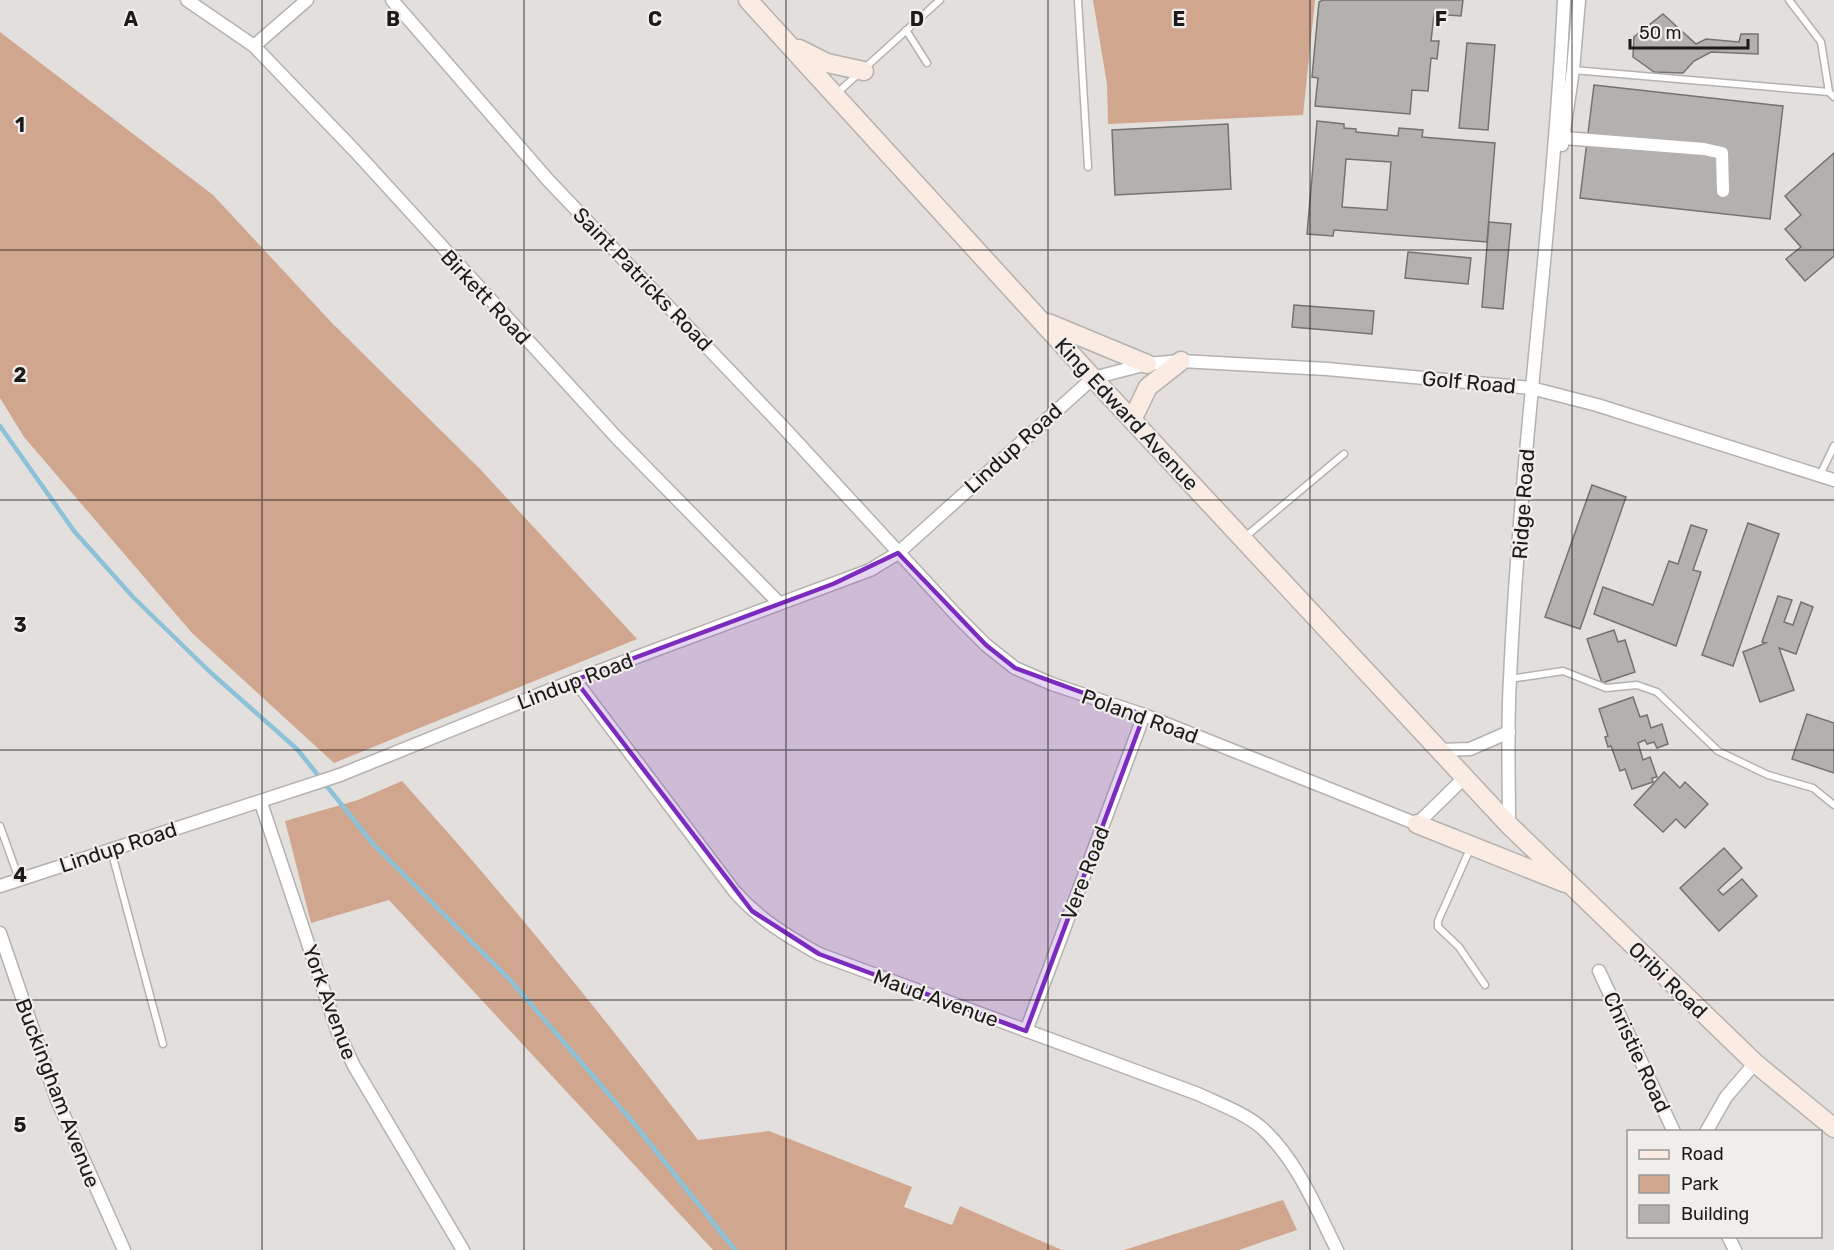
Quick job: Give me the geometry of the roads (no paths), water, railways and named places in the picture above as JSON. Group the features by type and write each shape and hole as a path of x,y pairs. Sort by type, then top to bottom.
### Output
{"street":[{"name":"Birkett Road","path":"188,0 254,46 355,151 592,412 778,602"},
{"path":"254,46 307,0"},
{"name":"Saint Patricks Road","path":"392,0 548,180 784,428 898,553"},
{"name":"King Edward Avenue","path":"748,0 1038,319 1509,825"},
{"name":"Ridge Road","path":"1509,825 1510,679 1531,388 1553,184 1564,0"},
{"name":"Ridge Road","path":"1553,184 1564,138 1574,70 1579,0"},
{"path":"784,40 817,59 864,71"},
{"path":"1564,138 1704,149 1722,153 1723,191"},
{"path":"1038,319 1147,364"},
{"path":"1132,420 1148,387 1181,362"},
{"name":"Golf Road","path":"1093,378 1147,364 1181,362 1327,369 1531,388 1597,405 1834,480"},
{"name":"Lindup Road","path":"0,886 261,803 340,775 575,680 778,602 870,570 898,553 1093,378"},
{"name":"Poland Road","path":"898,553 986,645 1015,668 1052,684 1144,715 1418,824"},
{"name":"Maud Avenue","path":"575,680 735,892 752,912 776,930 819,954 1198,1094 1262,1129 1292,1162 1337,1250"},
{"name":"Vere Road","path":"1026,1031 1144,715"},
{"path":"1438,750 1470,749 1509,732"},
{"path":"1465,777 1418,824 1575,887"},
{"name":"York Avenue","path":"261,803 337,1030 354,1066 463,1250"},
{"name":"Oribi Road","path":"1509,825 1755,1063 1834,1128"},
{"name":"Buckingham Avenue","path":"0,933 57,1100 124,1250"},
{"name":"Christie Road","path":"1599,971 1674,1130"},
{"path":"1707,1130 1726,1097 1755,1063"}],"lane":[{"path":"834,96 940,0"},
{"path":"1078,0 1088,167"},
{"path":"1574,70 1831,94 1821,42 1789,0"},
{"path":"906,30 927,63"},
{"path":"1820,475 1834,446"},
{"path":"1242,539 1344,454"},
{"path":"1510,679 1563,671 1606,688 1637,685 1648,687 1657,692 1718,751 1768,775 1813,788 1834,806"},
{"path":"0,826 19,879"},
{"path":"1472,846 1438,921 1438,927 1459,947 1485,985"},
{"path":"111,849 163,1044"}],"waterway":[{"path":"0,426 74,531 133,597 210,672 297,749 374,845 510,980 632,1121 735,1250"}]}
